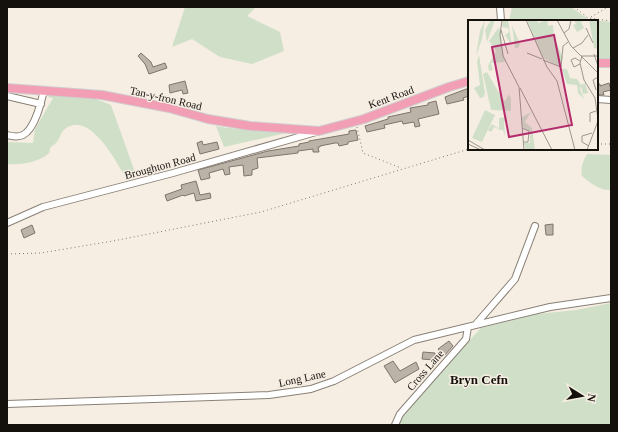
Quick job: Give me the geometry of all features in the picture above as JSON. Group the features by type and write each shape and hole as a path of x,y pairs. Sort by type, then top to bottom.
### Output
{"main road":[{"path":"598,63 611,63"},
{"name":"Kent Road","path":"319,131 356,121 468,81"},
{"name":"Tan-y-fron Road","path":"7,88 102,95 169,108 208,119 250,126 319,131"}],"street":[{"path":"500,7 501,20"},
{"path":"7,135 17,137 26,133 41,104 44,90"},
{"path":"7,96 41,104"},
{"path":"598,99 611,100"},
{"name":"Broughton Road","path":"7,223 42,207 173,173 319,131"},
{"path":"476,324 515,279 535,226"},
{"name":"Long Lane","path":"7,404 269,395 311,389 334,381 414,340 550,307 611,298"},
{"name":"Cross Lane","path":"395,425 400,414 466,339 468,327"}],"path":[{"path":"574,7 588,18 611,20"},
{"path":"591,18 608,7"},
{"path":"356,121 363,153 402,168"},
{"path":"598,144 611,144"},
{"path":"7,254 41,253 99,244 261,212 402,168 468,149"}],"green space":[{"path":"185,7 256,7 247,16 280,32 284,51 252,64 220,57 192,39 172,47"},
{"path":"512,7 571,7 588,19 596,20 509,20"},
{"path":"598,20 611,22 611,62 598,61"},
{"path":"51,94 81,96 97,99 111,105 136,175 125,176 108,149 92,131 83,126 74,125 63,131 57,142 50,148 48,154 39,160 28,163 7,164 7,142 33,143 35,129 53,98 48,97"},
{"path":"216,126 227,128 291,132 224,147"},
{"path":"587,154 611,155 611,190 599,188 582,176 582,165"},
{"path":"611,303 611,425 398,425 401,417 423,390 481,328 537,314 576,310"}],"building":[{"path":"141,53 151,62 153,67 165,63 167,68 149,74 145,64 138,56"},
{"path":"185,81 188,93 183,94 182,90 170,93 169,85"},
{"path":"609,83 611,90 603,92 604,95 598,95 598,84 600,84 600,86"},
{"path":"468,88 468,96 463,98 464,100 447,104 445,97"},
{"path":"436,101 439,114 418,119 420,126 415,127 414,122 403,124 402,121 384,125 385,128 367,132 365,126 388,119 388,117 411,112 410,108 428,105 428,103"},
{"path":"356,130 358,140 348,142 348,144 339,146 338,143 335,143 320,146 318,147 319,152 313,152 313,149 298,151 298,153 257,158 258,168 252,170 252,175 244,176 243,165 229,167 230,174 225,175 223,169 209,173 210,178 201,180 198,170 268,151 299,146 299,144 309,141 349,134 349,131"},
{"path":"202,141 203,145 217,142 219,149 200,154 197,143"},
{"path":"196,181 200,195 210,193 211,198 196,201 194,193 183,195 167,201 165,195 182,189 181,185"},
{"path":"553,224 553,235 546,235 545,225"},
{"path":"32,225 35,233 24,238 21,230"},
{"path":"449,341 453,346 444,356 438,349"},
{"path":"423,352 435,353 434,360 422,359"},
{"path":"393,361 400,371 416,362 419,369 395,383 384,366"}],"district":[{"name":"Bryn Cefn","path":"479,379"}]}
